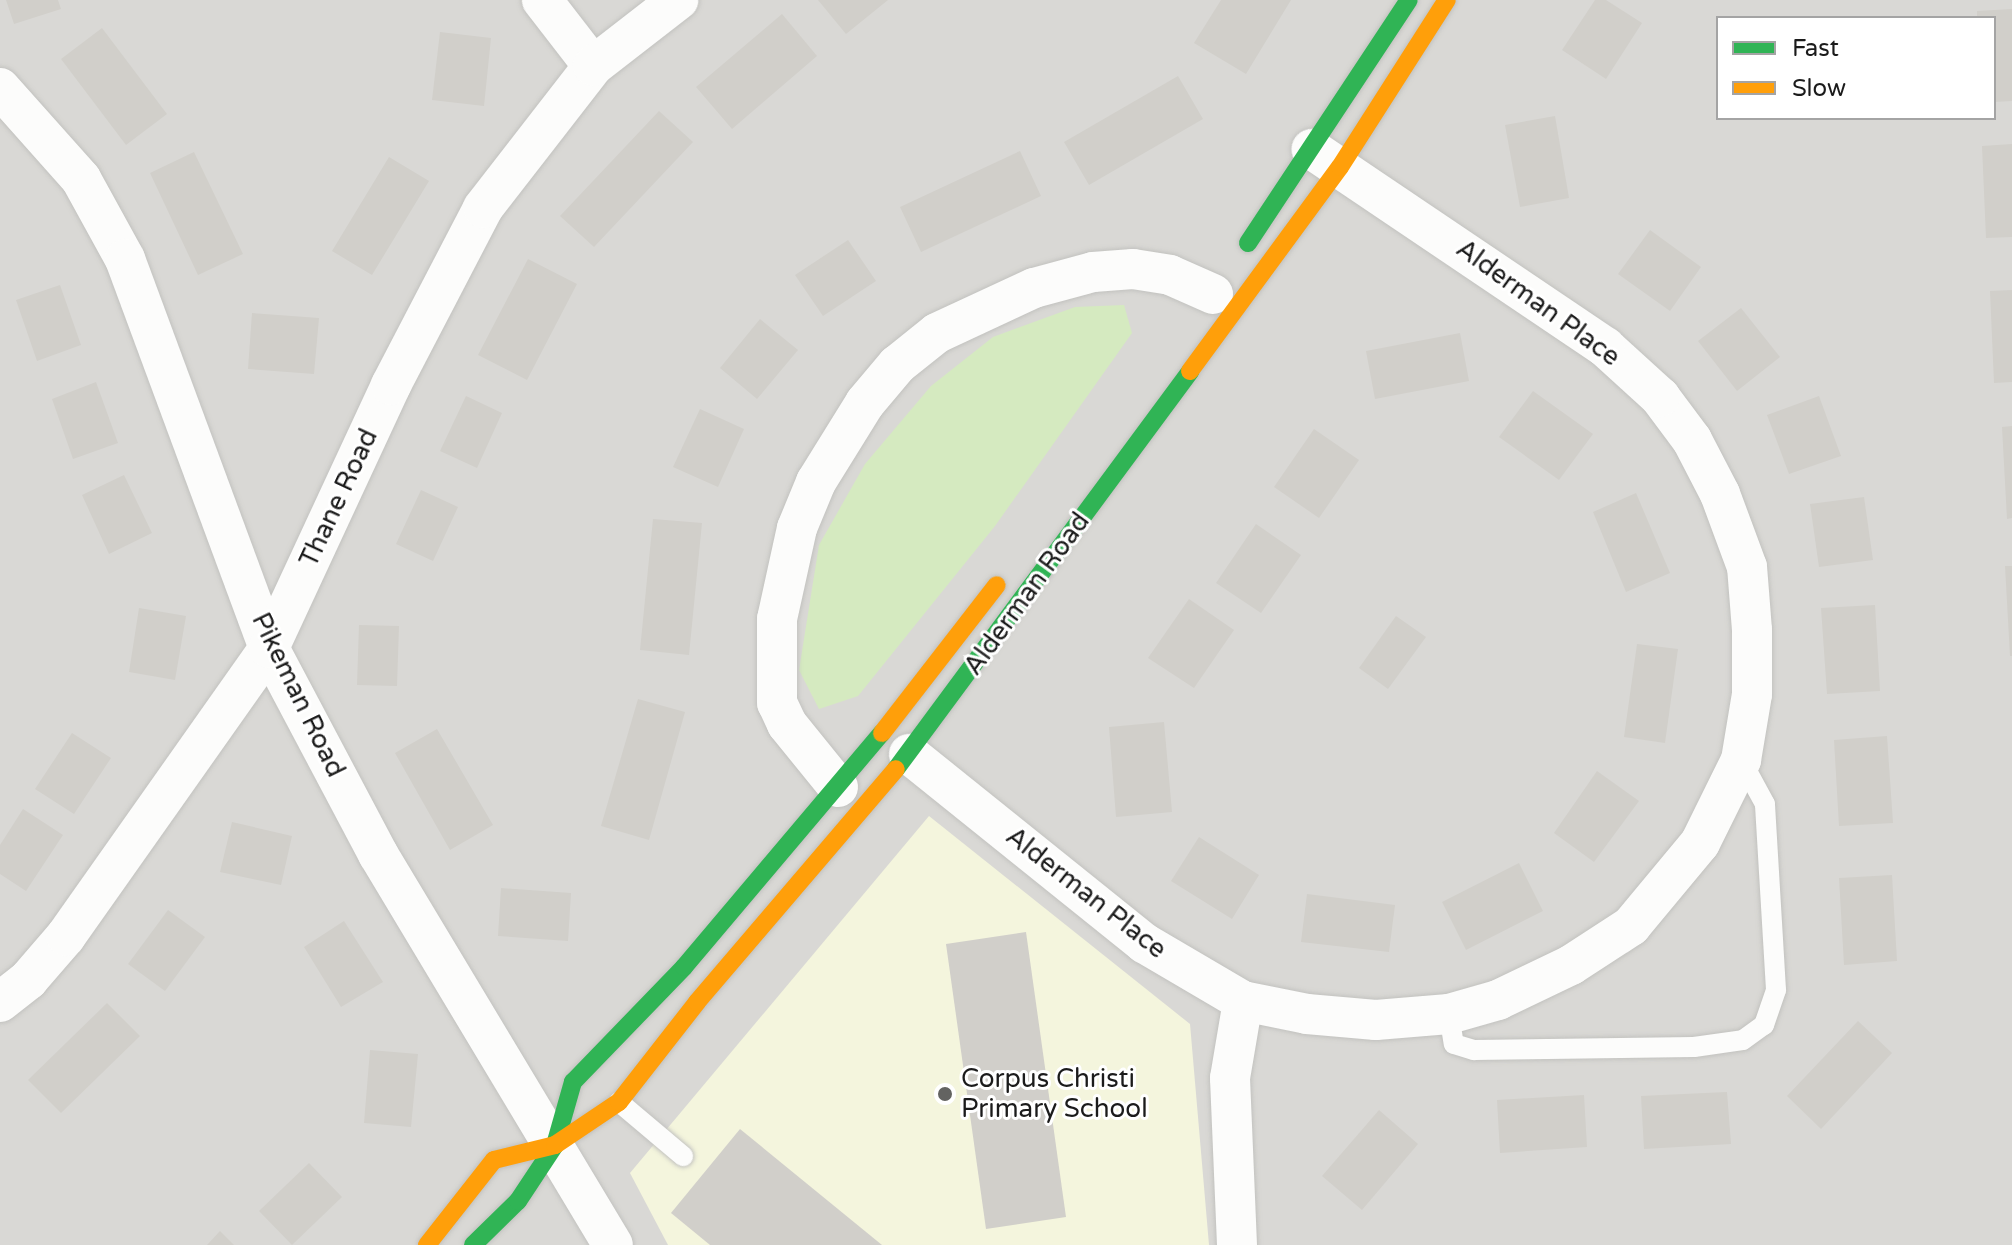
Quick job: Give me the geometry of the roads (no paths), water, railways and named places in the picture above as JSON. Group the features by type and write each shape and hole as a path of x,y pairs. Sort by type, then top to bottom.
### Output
{"street":[{"path":"542,0 593,66"},
{"name":"Thane Road","path":"0,1002 28,980 66,936 269,648 391,385 483,208 593,66 678,0"},
{"name":"Alderman Road","path":"1240,255 1326,158 1409,0"},
{"name":"Alderman Road","path":"427,1245 494,1160 555,1145 619,1102 697,1002 909,754 1326,158 1447,0"},
{"name":"Pikeman Road","path":"0,88 81,179 125,259 269,648 378,854 613,1245"},
{"name":"Alderman Place","path":"909,754 1144,943 1243,1001 1307,1014 1376,1020 1449,1014 1498,1000 1547,977 1631,926 1700,843 1741,760 1752,694 1747,567 1720,494 1692,440 1660,397 1605,347 1326,158"},
{"path":"838,787 787,724 777,703 777,619 797,528 816,482 865,403 897,365 937,333 1034,288 1093,272 1133,269 1170,275 1213,294"},
{"name":"Alderman Road","path":"473,1245 518,1201 555,1145 573,1082 684,967 838,787 1012,566"},
{"path":"1237,1245 1230,1078 1243,1001"}],"lane":[{"path":"1449,1014 1454,1044 1474,1050 1694,1047 1743,1040 1764,1025 1776,990 1765,804 1741,760"},
{"path":"619,1102 683,1156"}],"place":[{"name":"Corpus Christi Primary School","path":"945,1094"}]}
